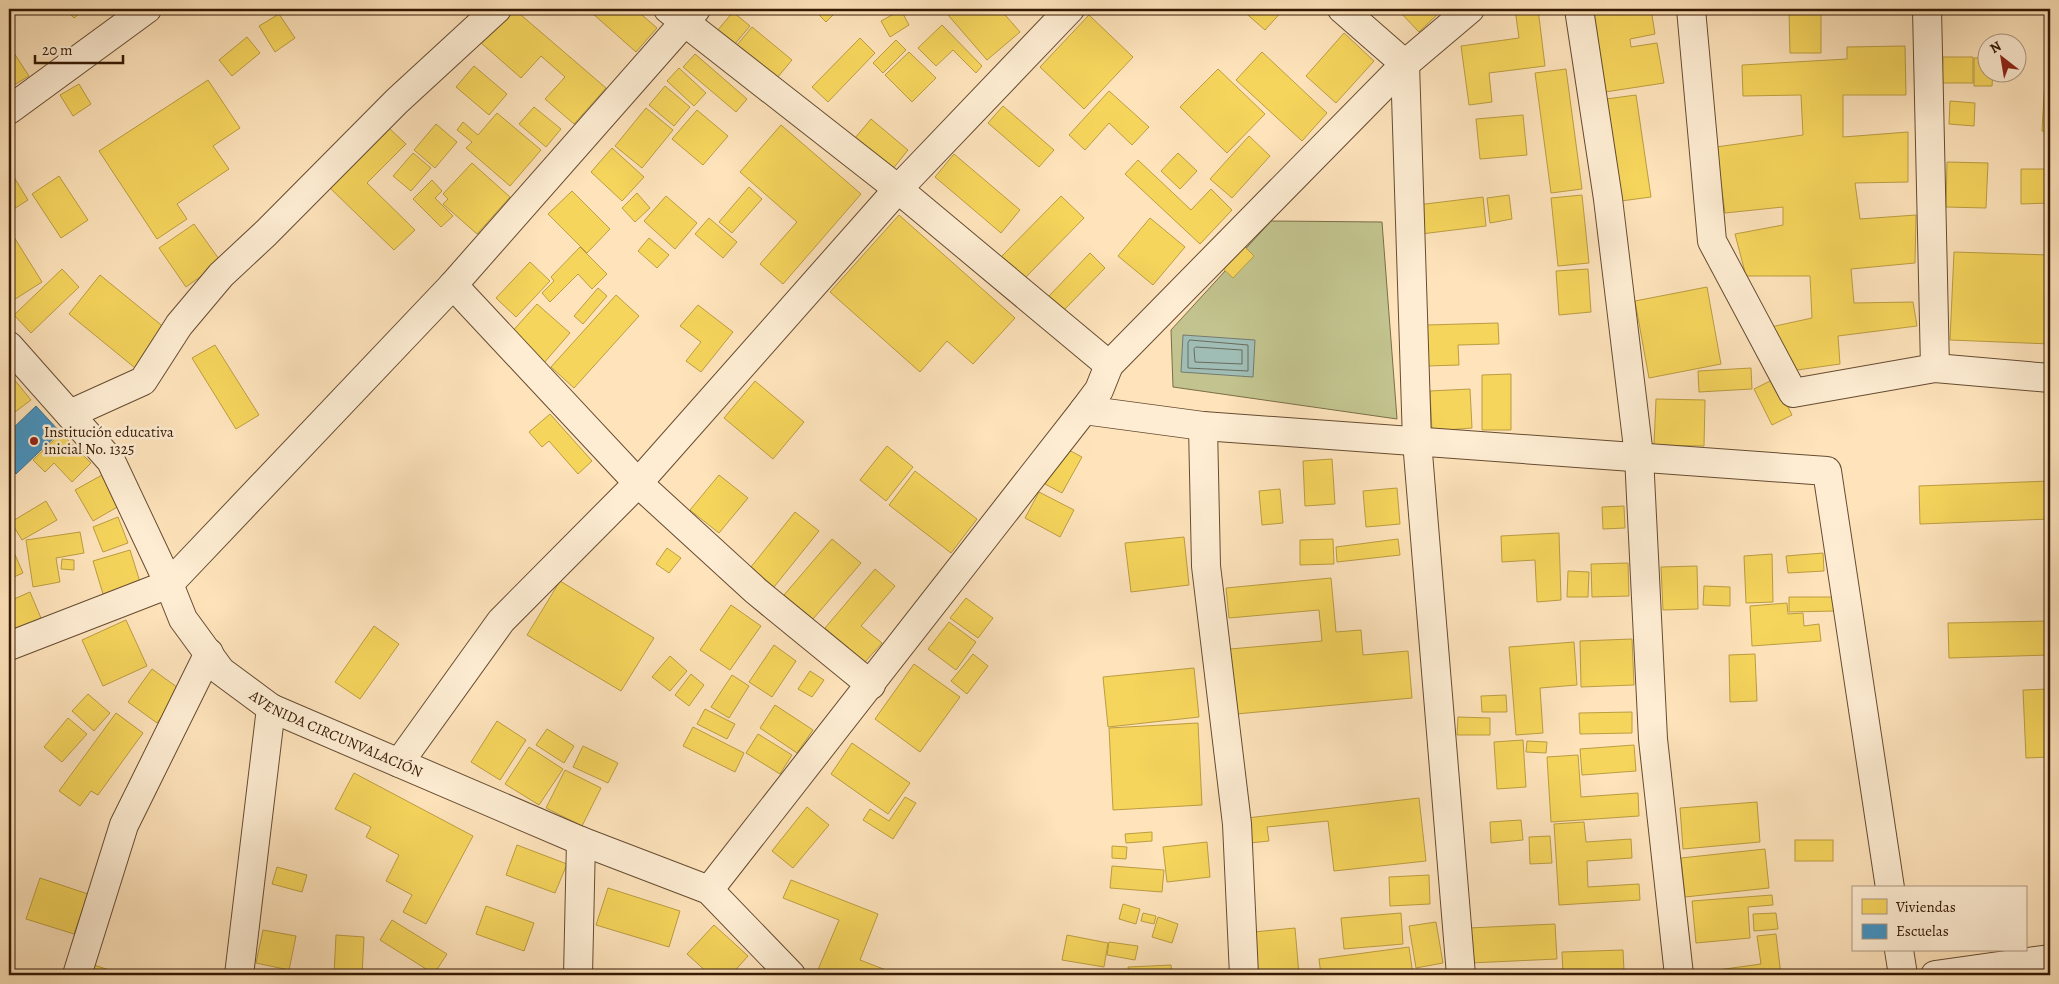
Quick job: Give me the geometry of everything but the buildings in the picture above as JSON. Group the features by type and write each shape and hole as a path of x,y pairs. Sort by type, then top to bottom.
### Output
{"street":[{"path":"9,110 147,9"},
{"path":"70,414 143,381 179,325 221,275 266,234 397,101 497,9"},
{"path":"399,763 501,621 638,483 898,189 1070,9"},
{"path":"1342,9 1404,64 1417,441 1460,975"},
{"path":"709,890 1084,410 1099,390 1109,365 1404,64 1470,9"},
{"path":"1579,9 1608,199 1640,456 1652,739 1679,975"},
{"path":"1691,9 1712,242 1793,393 1935,368 2050,378"},
{"path":"1928,9 1935,368"},
{"path":"9,646 169,584 453,285 684,13 1109,365"},
{"path":"453,285 638,483 756,591 871,685"},
{"name":"AVENIDA CIRCUNVALACIÓN","path":"9,346 111,460 169,584 183,619 221,671 271,708 581,841 709,890 791,975"},
{"path":"1084,410 1203,426 1640,456 1826,471 1890,886"},
{"path":"1203,426 1206,566 1237,824 1244,975"},
{"path":"77,975 124,825 209,654"},
{"path":"239,975 271,708"},
{"path":"578,975 581,841"},
{"path":"1900,952 1903,975"},
{"path":"1936,975 2050,959"}],"green space":[{"path":"1271,221 1382,222 1397,419 1173,387 1171,330"}],"water":[{"path":"1183,335 1255,340 1253,377 1181,372"}],"place":[{"name":"Institución educativa inicial No. 1325","path":"34,441"}]}
